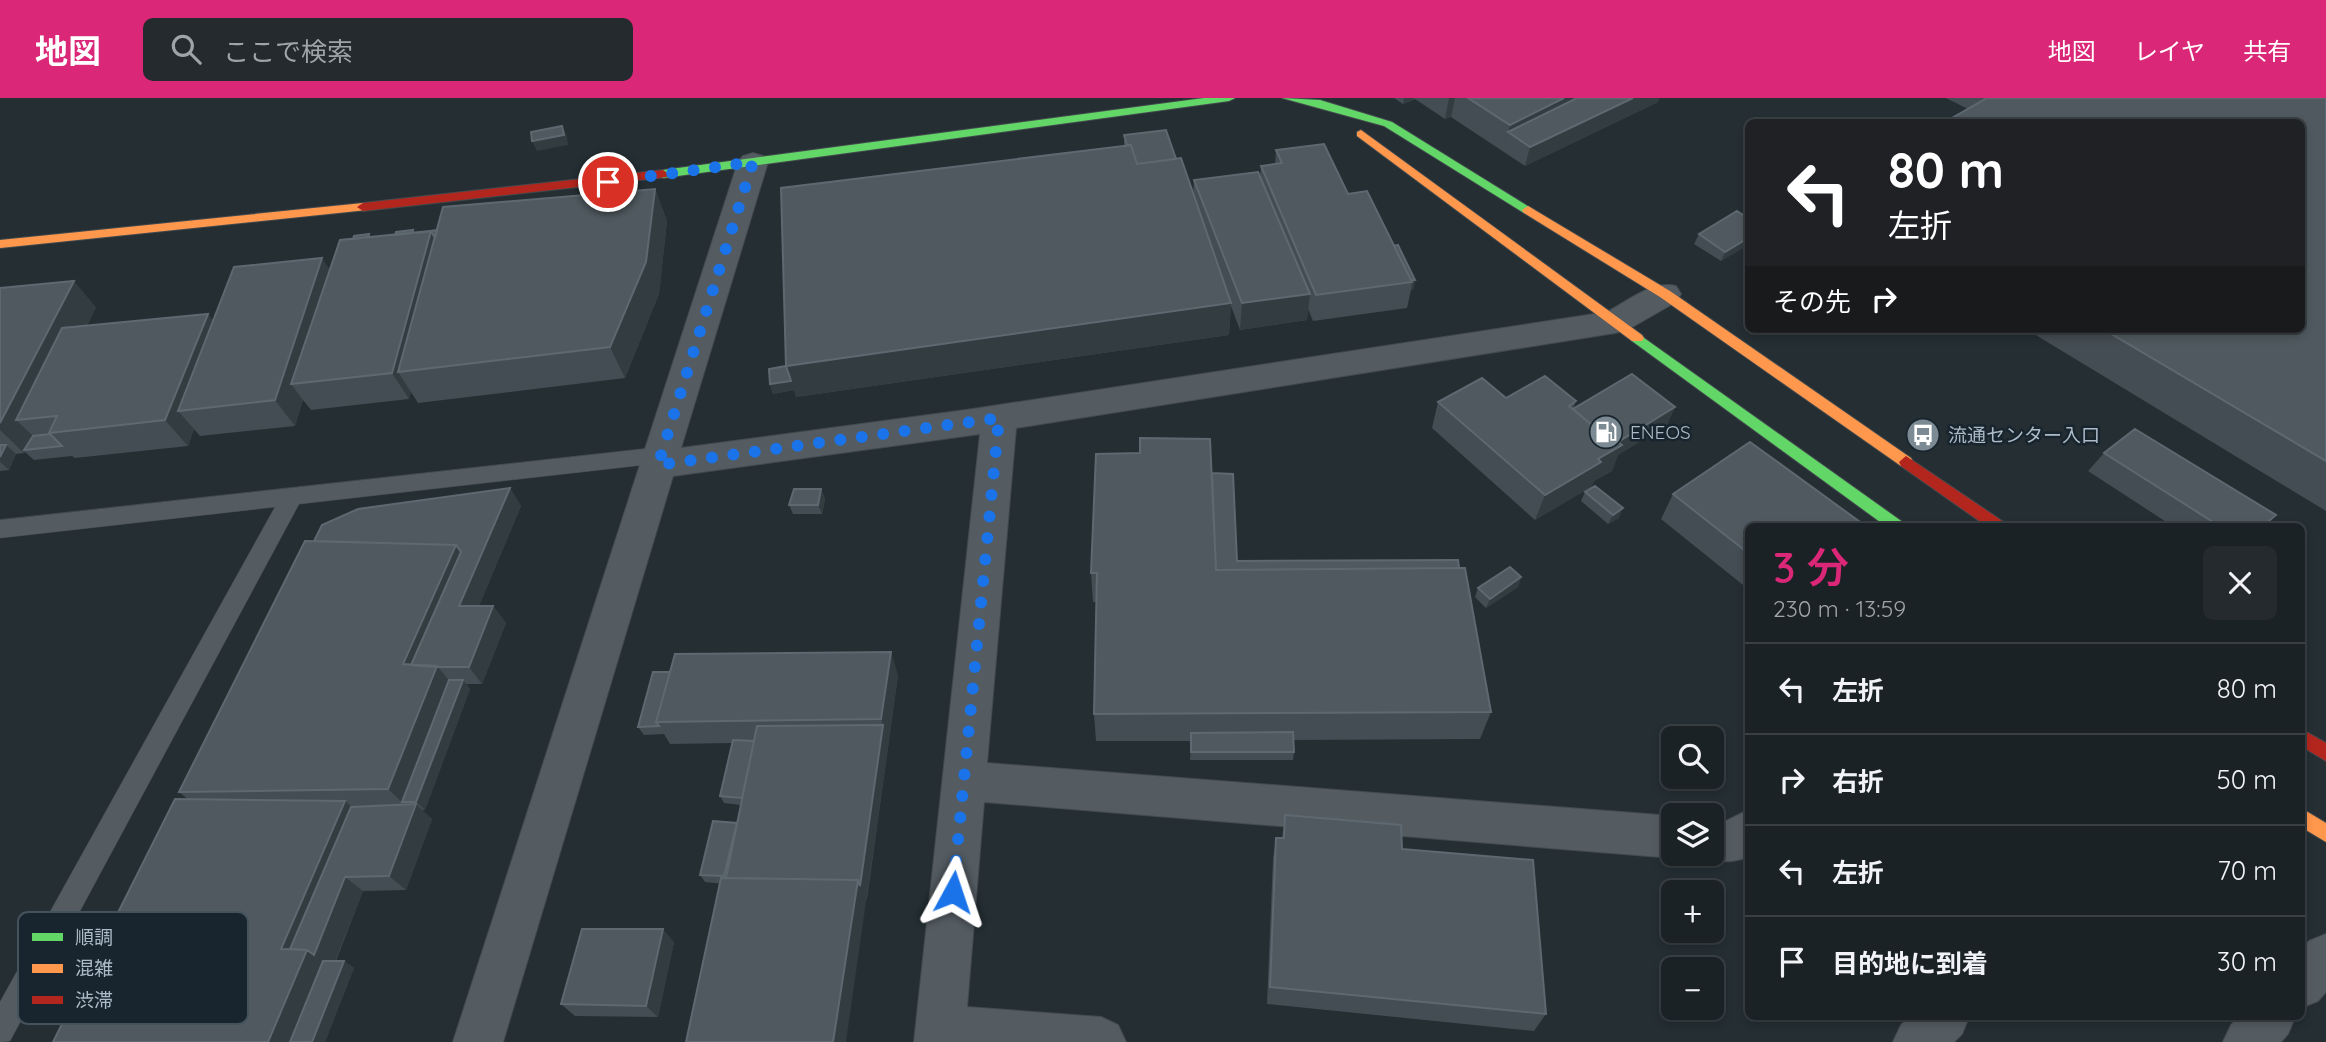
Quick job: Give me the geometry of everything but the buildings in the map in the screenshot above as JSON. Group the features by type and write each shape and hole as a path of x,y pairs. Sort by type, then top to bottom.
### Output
{"street":[{"path":"0,244 584,185 1229,98"},
{"path":"1288,98 1320,103 1388,124 1665,294 1994,523"},
{"path":"1320,103 1615,322 1893,523"},
{"path":"478,1042 753,162"},
{"path":"660,460 999,418 1615,322 1665,294"},
{"path":"999,418 939,1036 1101,1042"},
{"path":"2305,739 2326,753"},
{"path":"964,781 1661,836"},
{"path":"2305,819 2326,834"},
{"path":"1724,841 1733,842 1745,832"},
{"path":"2305,980 2326,957"},
{"path":"1918,1042 1942,1020"},
{"path":"2248,1042 2268,1020"}],"lane":[{"path":"0,529 292,496 660,460"},
{"path":"65,912 292,496"},
{"path":"0,1031 18,998"}],"traffic: fast":[{"path":"663,174 1229,98"},
{"path":"1288,98 1320,103 1388,124 1528,210"},
{"path":"1637,338 1893,523"}],"traffic: slow":[{"path":"1361,134 1637,338"},
{"path":"0,244 363,207"},
{"path":"1528,210 1665,294 1906,462"},
{"path":"2305,819 2326,834"}],"traffic: jam":[{"path":"363,207 663,174"},
{"path":"1906,462 1994,523"},
{"path":"2305,739 2326,753"}],"place":[{"name":"ENEOS","path":"1606,432"},
{"name":"流通センター入口","path":"1923,435"}],"route":[{"path":"608,182 753,162 658,465 999,418 953,892"}]}
